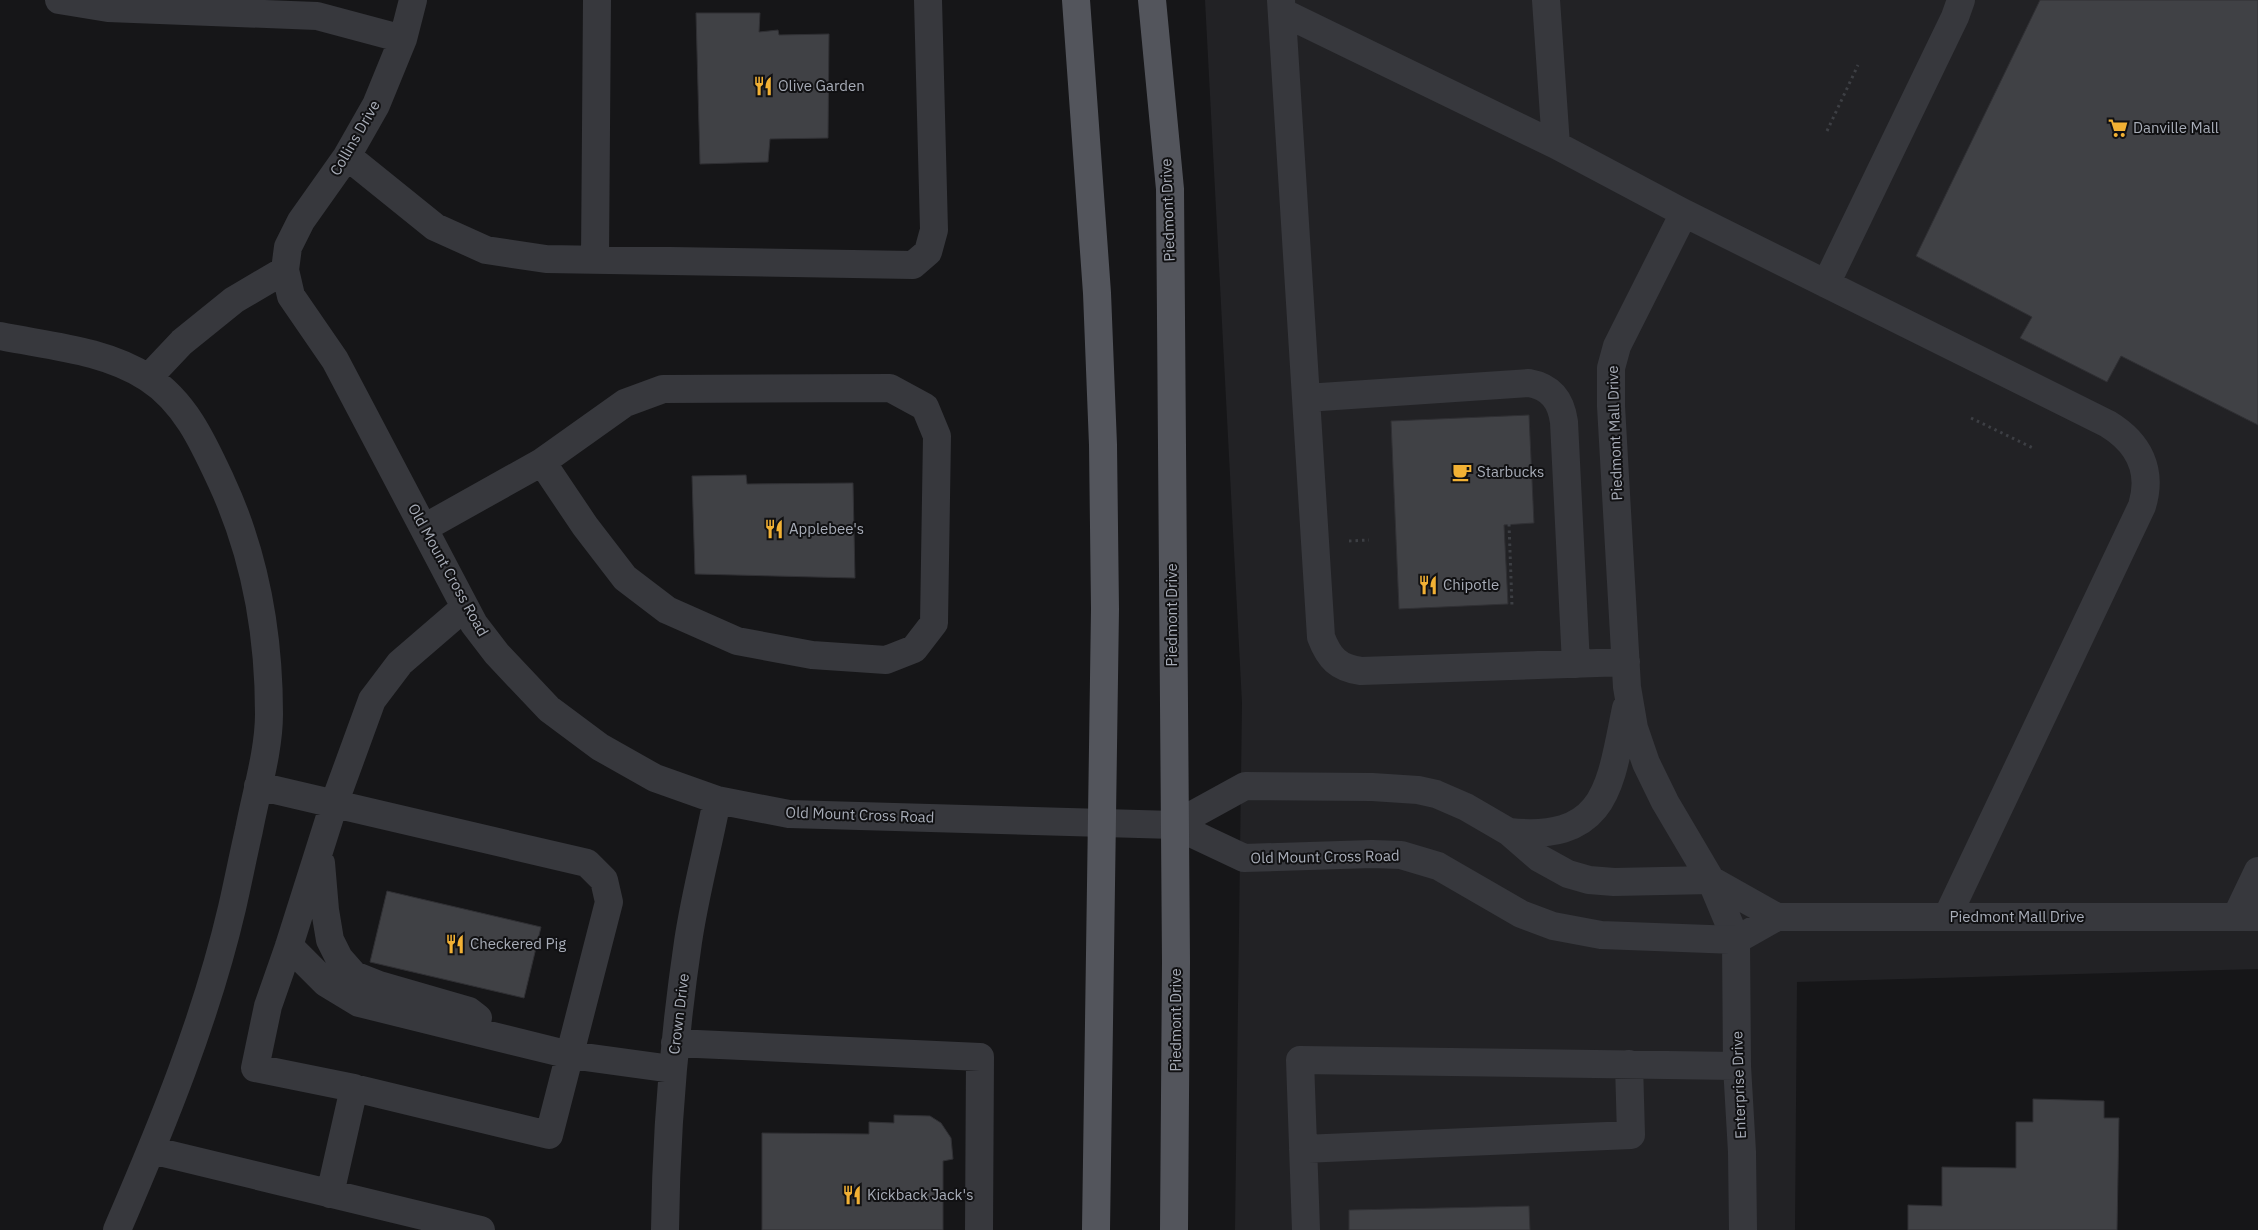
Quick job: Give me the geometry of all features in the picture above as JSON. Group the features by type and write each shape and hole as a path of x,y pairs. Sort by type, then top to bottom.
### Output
{"main road":[{"path":"1076,0 1097,293 1103,445 1105,608 1096,1230"},
{"name":"Piedmont Drive","path":"1152,0 1170,189 1176,962 1174,1230"}],"street":[{"path":"59,0 108,8 202,6 316,16 403,39"},
{"name":"Collins Drive","path":"285,270 288,247 301,221 348,156 376,105 403,39 413,0"},
{"path":"595,259 597,0"},
{"path":"348,156 435,226 486,250 546,259 913,265 928,252 934,230 928,0"},
{"path":"1546,0 1556,144"},
{"path":"1826,284 1955,17 1961,0"},
{"path":"1282,6 1556,144 1684,213 2108,424 2125,436 2134,447 2145,472 2147,488 2142,506 1947,917"},
{"path":"1282,6 1321,637 1325,648 1335,662 1350,670 1361,671 1626,662"},
{"name":"Piedmont Mall Drive","path":"1684,213 1622,334 1611,368 1611,406 1628,699 1634,728 1646,763 1665,802 1711,880 1736,940 1777,917"},
{"path":"148,378 182,342 234,300 285,270"},
{"name":"Old Mount Cross Road","path":"285,270 291,296 335,360 474,624 497,654 549,709 600,747 655,778 717,800 789,814 1174,825 1244,858 1372,854 1401,855 1438,866 1532,919 1576,931 1620,936 1736,940"},
{"path":"0,336 109,358 148,378 174,398 203,441 233,506 255,574 266,645 269,717 258,786 232,910 197,1028 151,1150 117,1230"},
{"path":"1306,398 1522,384 1537,385 1551,391 1560,403 1564,422 1576,664"},
{"path":"424,528 542,462 624,403 663,389 890,388 924,407 938,436 934,623 914,649 886,660 812,655 736,641 667,610 625,578 585,526 542,462"},
{"path":"258,786 334,804 587,863 604,880 609,902 550,1135 354,1088 255,1068 268,1006 290,946 334,804 372,700 400,663 465,607"},
{"path":"1509,832 1536,833 1565,828 1582,821 1596,809 1608,785 1628,699"},
{"path":"1174,825 1245,786 1404,789 1436,794 1466,807 1509,832 1539,858 1561,872 1589,880 1614,882 1711,880"},
{"name":"Crown Drive","path":"665,1230 665,1173 672,1070 688,940 717,800"},
{"path":"320,849 325,910 330,940 339,958 354,975 379,985 469,1011 506,1039"},
{"path":"2247,917 2258,871"},
{"name":"Piedmont Mall Drive","path":"1711,880 1777,917 2247,917"},
{"name":"Enterprise Drive","path":"1736,940 1737,1066 1742,1152 1743,1230"},
{"path":"290,946 326,983 359,1003 570,1055 672,1070"},
{"path":"676,1043 980,1057 979,1230"},
{"path":"1306,1230 1300,1060 1737,1066"},
{"path":"1303,1149 1631,1135 1629,1064"},
{"path":"330,1194 354,1088"},
{"path":"151,1150 481,1230"}],"path":[{"path":"1827,131 1858,64"},
{"path":"1971,418 2035,449"},
{"path":"1509,524 1512,606"}],"shaded area":[{"name":"Danville Mall","path":"1205,0 2258,0 2258,969 1797,982 1795,1230 1235,1230 1242,703"}],"building":[{"name":"Danville Mall","path":"2040,0 2258,0 2258,425 2121,356 2107,382 2020,338 2032,317 1916,256"},
{"name":"Olive Garden","path":"696,13 760,13 759,32 778,30 779,35 829,34 828,138 770,139 768,162 700,164"},
{"name":"Starbucks","path":"1529,415 1534,523 1504,525 1508,604 1399,609 1391,421"},
{"name":"Applebee's","path":"746,475 747,484 853,483 855,578 695,574 692,476"},
{"name":"Checkered Pig","path":"387,891 541,927 524,998 370,962"},
{"path":"2033,1099 2104,1101 2104,1118 2119,1118 2117,1230 1908,1230 1908,1205 1942,1206 1942,1167 2016,1168 2016,1122 2033,1122"},
{"name":"Kickback Jack's","path":"894,1115 930,1116 941,1123 951,1138 953,1159 943,1161 943,1230 762,1230 762,1133 869,1134 869,1122 894,1123"},
{"path":"1529,1206 1530,1230 1349,1230 1349,1210"}],"place":[{"name":"Olive Garden","path":"763,86"},
{"name":"Danville Mall","path":"2118,128"},
{"name":"Starbucks","path":"1462,472"},
{"name":"Applebee's","path":"774,529"},
{"name":"Chipotle","path":"1428,585"},
{"name":"Checkered Pig","path":"455,944"},
{"name":"Kickback Jack's","path":"852,1195"}]}
